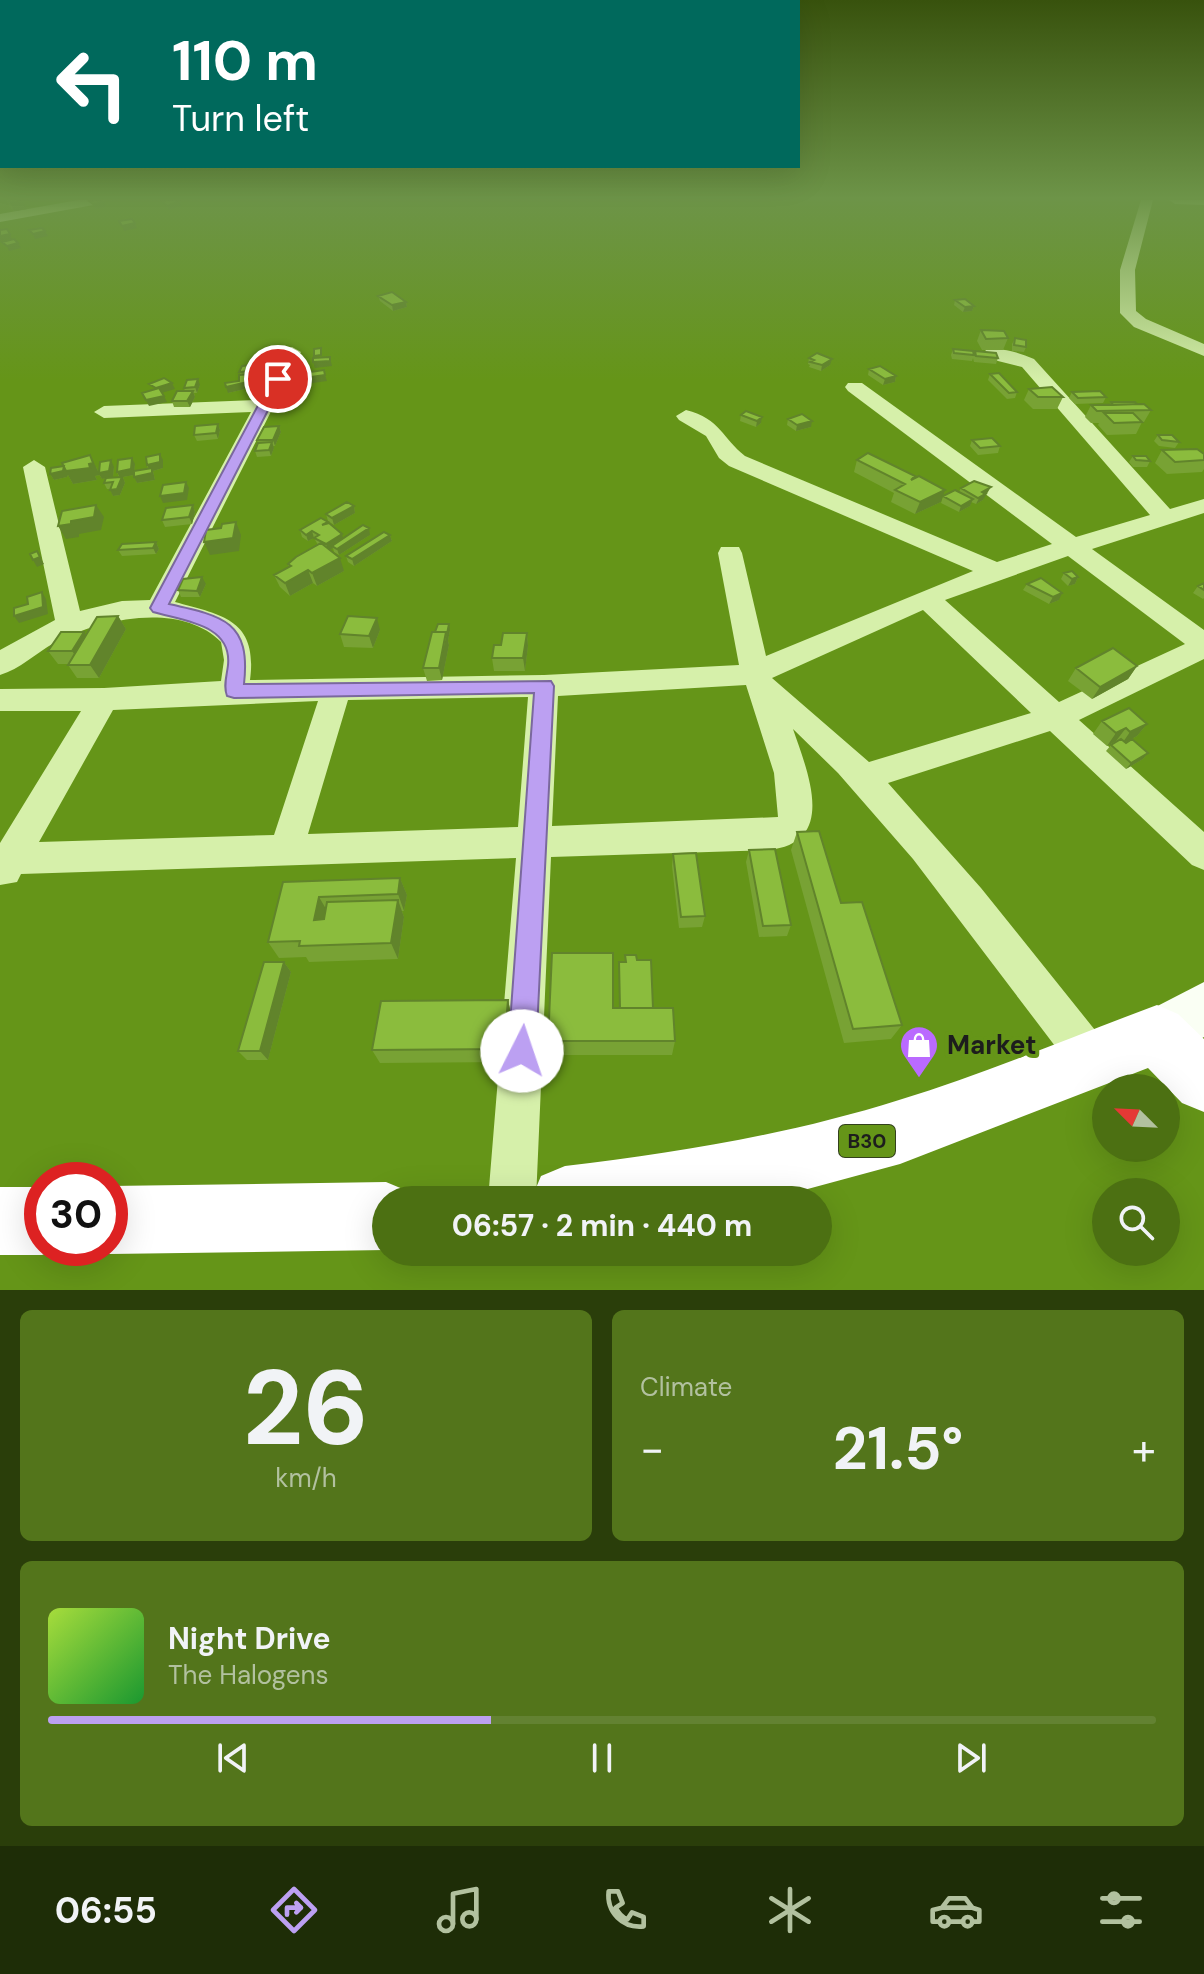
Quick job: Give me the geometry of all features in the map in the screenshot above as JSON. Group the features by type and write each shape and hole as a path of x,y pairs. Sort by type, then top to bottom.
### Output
{"highway":[{"name":"B30","path":"670,1186 898,1132 1092,1060 1180,1021 1204,1081"},
{"path":"128,1220 372,1216"},
{"path":"0,1221 24,1221"}],"street":[{"path":"1130,260 1126,301 1128,313 1156,331 1204,351"},
{"path":"159,608 292,352"},
{"path":"992,354 1010,356 1028,363 1165,517"},
{"path":"855,387 1204,646 1057,717 865,777"},
{"path":"104,412 264,406"},
{"path":"686,416 714,432 727,453 737,461 996,571"},
{"path":"34,467 69,624"},
{"path":"0,700 104,699 234,691 759,681 926,598 1071,546 1204,506"},
{"path":"4,865 286,850 767,835 785,831 793,825 798,806 759,681 730,553"},
{"path":"926,598 1204,854"},
{"path":"0,664 40,638 69,624 126,610 159,608 192,615 228,632 236,643 238,660 234,691"},
{"path":"759,681 809,723 865,777 984,917 1092,1060"},
{"path":"513,1186 544,686"},
{"path":"286,850 337,689"},
{"path":"4,865 104,699"}],"building":[{"path":"392,292 406,302 392,305 378,296"},
{"path":"965,299 974,306 965,307 955,300"},
{"path":"981,330 1004,331 1008,338 986,339"},
{"path":"1015,338 1026,340 1026,347 1014,345"},
{"path":"321,348 321,355 314,356 314,349"},
{"path":"953,349 973,351 974,355 954,353"},
{"path":"975,351 996,353 998,358 976,356"},
{"path":"817,353 832,359 822,365 810,362 814,360 809,358"},
{"path":"330,357 330,361 313,362 313,358"},
{"path":"268,363 265,370 239,372 242,366"},
{"path":"880,366 896,376 885,379 869,369"},
{"path":"324,370 325,375 304,378 303,373"},
{"path":"260,373 260,379 226,387 225,383 239,381 239,375"},
{"path":"999,373 1017,392 1009,393 990,374"},
{"path":"164,378 172,383 156,388 149,384"},
{"path":"198,379 195,387 184,388 187,380"},
{"path":"1052,387 1063,397 1038,397 1029,389"},
{"path":"159,388 164,396 146,400 142,393"},
{"path":"177,391 193,391 187,401 172,401"},
{"path":"1100,391 1106,397 1078,398 1072,392"},
{"path":"1111,402 1135,402 1137,404 1113,405"},
{"path":"1144,404 1151,410 1097,411 1091,405"},
{"path":"746,411 762,417 757,421 741,415"},
{"path":"1104,413 1133,413 1142,422 1114,423"},
{"path":"802,414 812,421 797,425 788,419"},
{"path":"218,424 216,433 194,435 195,426"},
{"path":"279,426 273,440 257,440 264,427"},
{"path":"1158,435 1172,435 1179,442 1162,440"},
{"path":"992,438 1000,446 980,448 972,440"},
{"path":"272,442 269,450 255,451 258,443"},
{"path":"1197,449 1204,454 1204,460 1175,462 1162,450"},
{"path":"868,453 915,476 911,480 919,476 945,490 920,502 895,490 905,484 857,460"},
{"path":"160,454 160,462 147,465 146,457"},
{"path":"90,455 93,463 89,464 90,468 66,471 62,463"},
{"path":"1133,456 1146,456 1150,461 1136,460"},
{"path":"132,458 131,469 117,472 118,460"},
{"path":"111,460 109,471 99,473 100,462"},
{"path":"64,466 63,471 50,474 51,468"},
{"path":"152,468 152,473 134,477 134,471"},
{"path":"122,477 117,489 110,490 113,482 104,483 106,478"},
{"path":"974,481 991,487 978,498 961,488"},
{"path":"186,482 184,493 160,496 163,485"},
{"path":"955,490 973,499 961,506 943,496"},
{"path":"347,502 354,506 332,518 326,514"},
{"path":"96,505 94,517 58,526 62,511"},
{"path":"193,505 189,517 162,520 166,508"},
{"path":"321,518 328,522 322,525 329,523 342,534 326,544 314,538 319,535 312,531 306,535 300,530"},
{"path":"236,522 233,538 204,542 206,530"},
{"path":"363,525 369,528 337,549 332,546"},
{"path":"384,532 390,535 352,559 346,556"},
{"path":"156,542 153,548 118,550 122,544"},
{"path":"321,543 340,558 285,583 274,575 291,566 288,564 296,557"},
{"path":"37,551 40,557 33,560 30,554"},
{"path":"1072,571 1078,577 1072,579 1064,573"},
{"path":"202,577 197,591 178,590 183,579"},
{"path":"1041,578 1062,593 1053,597 1027,584"},
{"path":"42,592 43,607 14,616 14,608 28,604 27,597"},
{"path":"118,616 90,665 68,665 97,617"},
{"path":"348,616 377,618 369,636 340,634"},
{"path":"438,624 449,624 447,634 435,632"},
{"path":"61,632 84,632 72,651 48,651"},
{"path":"432,632 446,632 439,668 423,668"},
{"path":"503,633 527,633 523,658 492,658 494,645 501,645"},
{"path":"1113,648 1137,666 1100,687 1076,668"},
{"path":"1129,708 1147,724 1130,732 1126,728 1116,733 1102,721"},
{"path":"1121,739 1126,743 1132,739 1148,753 1131,763 1111,745"},
{"path":"819,831 841,903 862,902 902,1025 853,1029 797,832"},
{"path":"775,849 791,925 763,926 749,850"},
{"path":"696,853 705,916 681,917 673,854"},
{"path":"400,878 398,894 319,897 314,920 324,919 327,902 398,900 391,943 299,946 300,941 268,942 283,882"},
{"path":"552,953 613,953 613,1008 673,1008 675,1041 548,1041"},
{"path":"625,955 636,955 637,960 651,960 653,1008 620,1008 619,962 626,962"},
{"path":"264,962 284,962 260,1051 238,1051"},
{"path":"508,1000 504,1049 372,1050 381,1001"}],"place":[{"name":"Market","path":"919,1079"}],"route":[{"path":"278,379 159,608 192,615 228,632 236,643 238,660 234,691 544,686 522,1051"}]}
